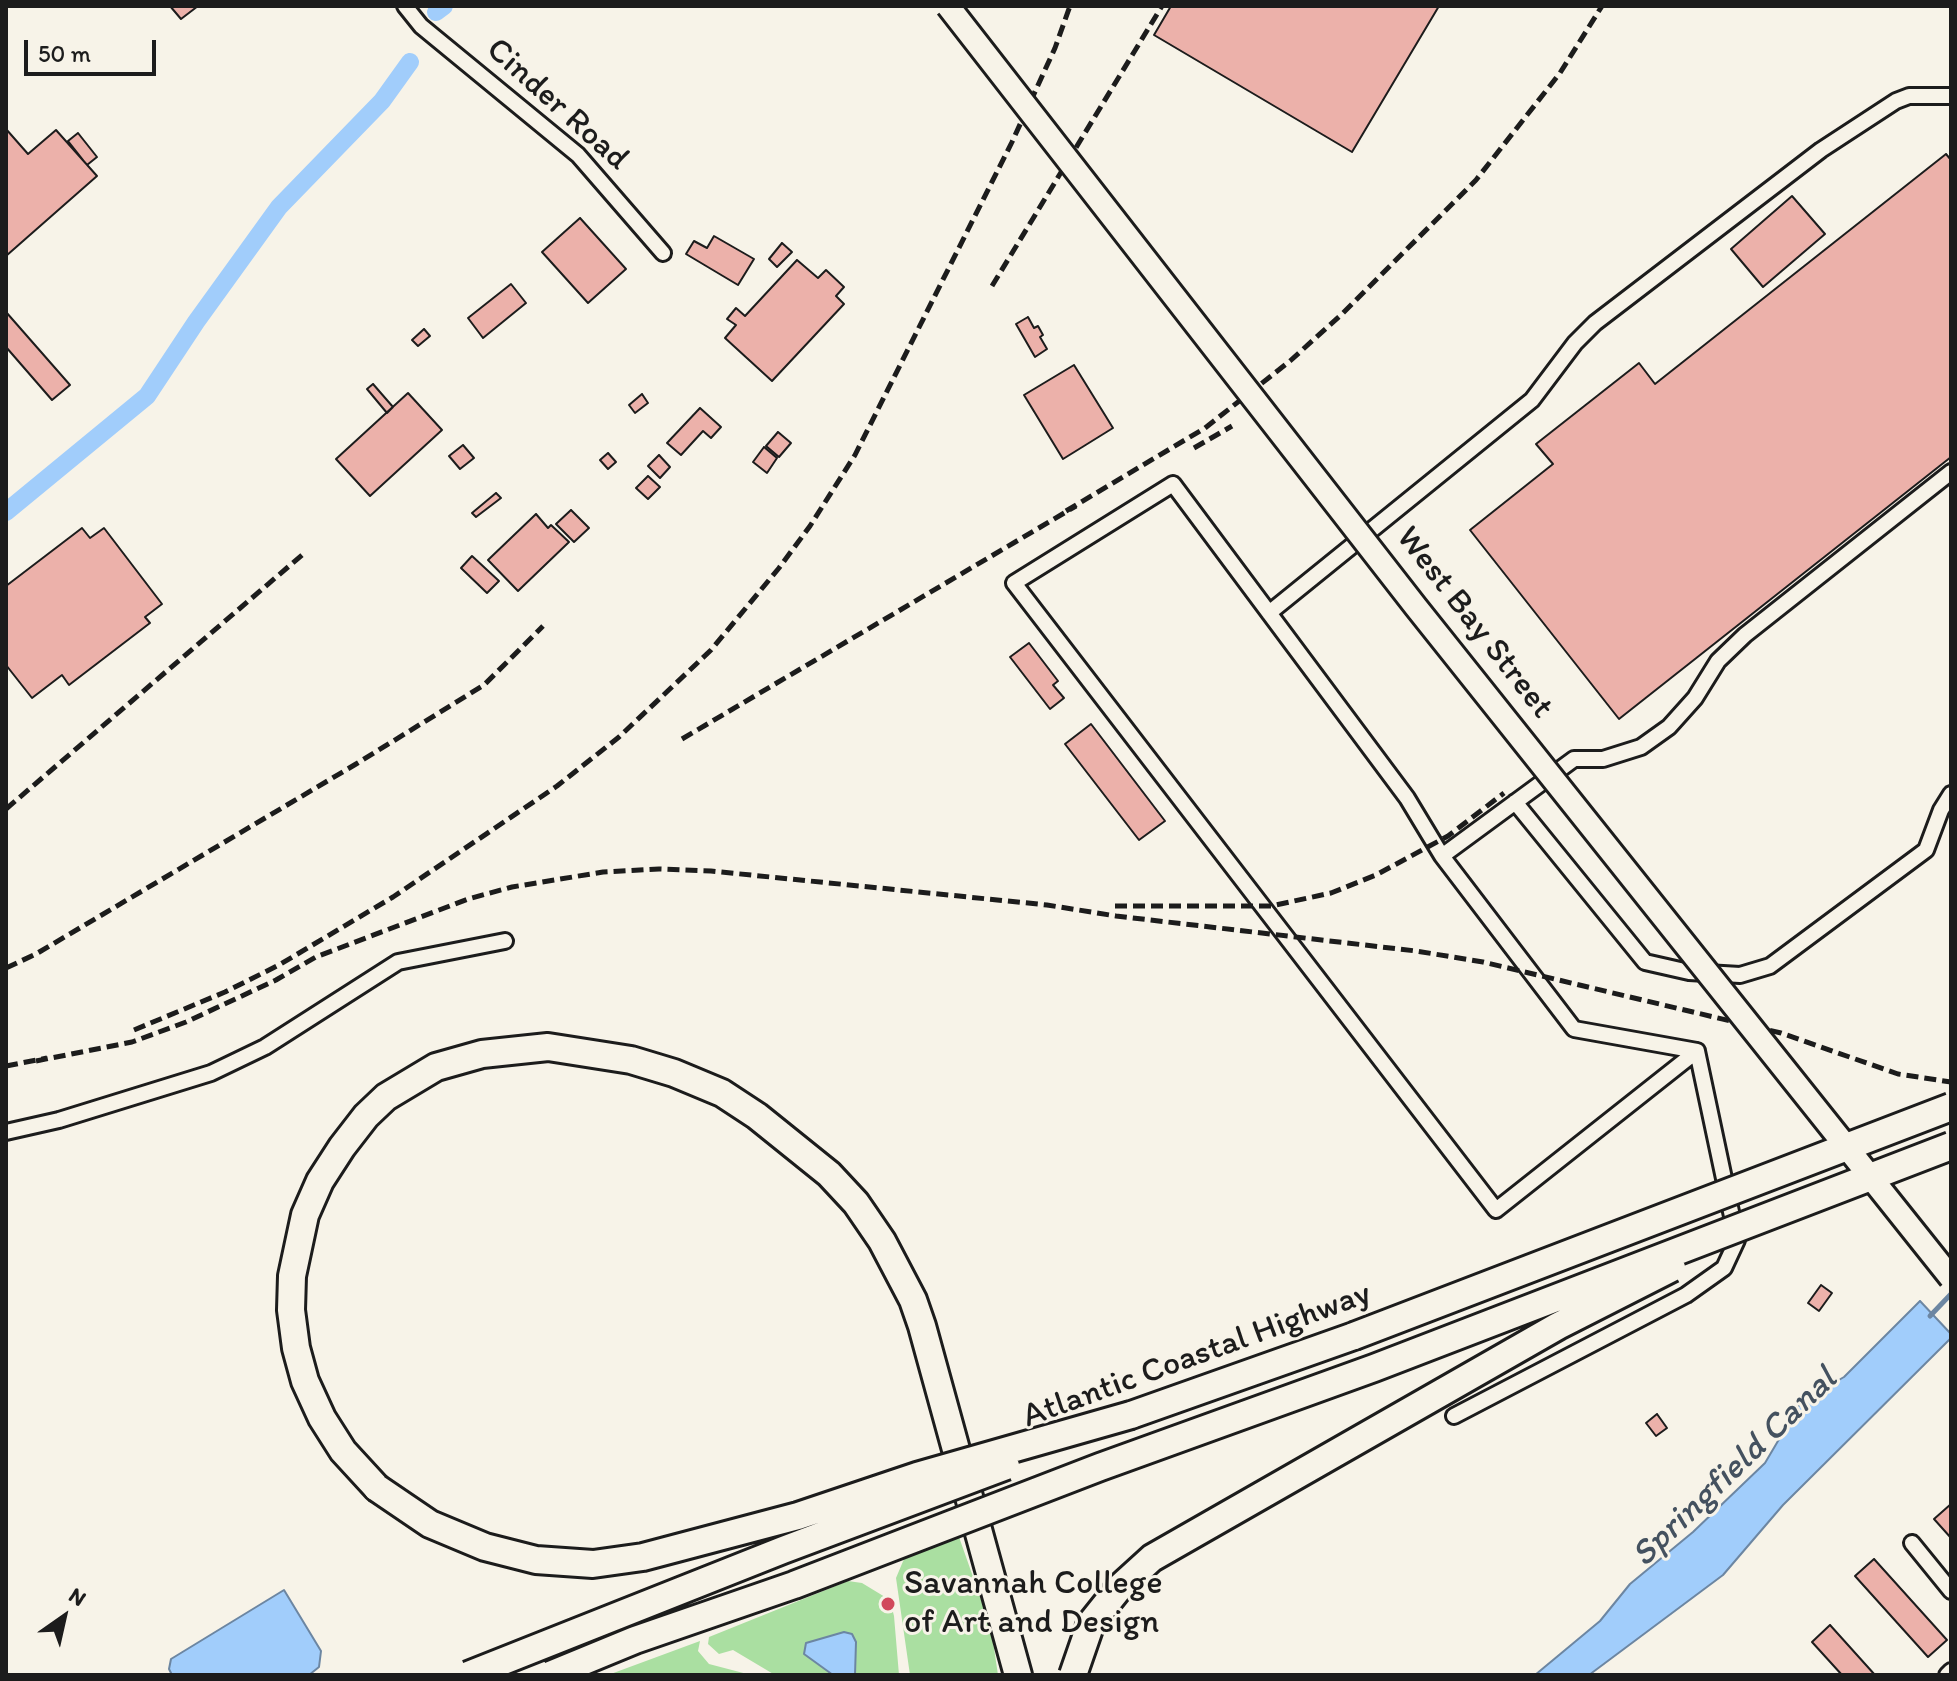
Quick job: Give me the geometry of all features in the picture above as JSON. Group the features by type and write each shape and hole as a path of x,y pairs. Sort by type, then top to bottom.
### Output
{"highway":[{"path":"1018,1675 922,1326 913,1300 882,1241 856,1203 829,1174 757,1116 722,1093 674,1073 582,1050 548,1047 482,1054 436,1067 386,1097 366,1116 320,1181 305,1215 292,1276 291,1310 296,1348 305,1381 322,1418 343,1451 377,1488 430,1524 485,1547 536,1560 593,1564 643,1557 768,1524 917,1476 1131,1415"},
{"name":"Atlantic Coastal Highway","path":"468,1675 769,1555 934,1495 1131,1415 1354,1336 1951,1107"},
{"name":"Atlantic Coastal Highway","path":"550,1675 635,1640 794,1585 1086,1472 1374,1368 1951,1146"},
{"path":"1073,1675 1091,1623 1104,1604 1152,1558 1558,1326 1761,1219"}],"main road":[{"name":"West Bay Street","path":"948,6 1416,607 1951,1278"}],"street":[{"name":"Cinder Road","path":"405,6 421,26 578,155 663,253"},
{"path":"1269,613 1532,400 1575,343 1595,323 1821,150 1896,101 1909,96 1951,96"},
{"path":"1442,856 1574,759 1603,759 1641,747 1669,727 1695,698 1718,661 1745,635 1951,472"},
{"path":"1173,484 1407,798 1442,856 1574,1029 1697,1051 1496,1210 1014,583 1173,484"},
{"path":"1515,802 1645,962 1689,972 1740,975 1770,966 1926,850 1941,810 1951,794"},
{"path":"6,1132 59,1120 211,1073 265,1047 398,962 505,941"},
{"path":"1454,1416 1686,1295 1724,1268 1737,1240 1697,1051"},
{"path":"1912,1543 1951,1591"}],"green space":[{"path":"959,1537 991,1628 998,1675 910,1675 896,1578 904,1559"},
{"path":"848,1581 862,1583 890,1600 899,1675 775,1675 733,1650 719,1654 708,1644 709,1637"},
{"path":"700,1641 698,1651 709,1664 751,1675 608,1675"}],"water":[{"path":"1920,1301 1951,1334 1951,1338 1783,1505 1723,1575 1589,1675 1535,1675 1600,1621 1630,1584 1693,1532 1765,1463 1801,1402 1844,1377"},
{"path":"284,1590 321,1651 319,1667 309,1675 172,1675 169,1669 171,1659"},
{"path":"844,1632 852,1634 856,1642 855,1675 833,1675 804,1654 806,1643"}],"building":[{"path":"170,6 198,6 181,19"},
{"path":"1171,6 1439,6 1352,152 1154,35"},
{"path":"6,129 28,154 56,130 97,176 6,256"},
{"path":"78,133 97,157 87,165 68,141"},
{"path":"1946,154 1951,160 1951,457 1619,719 1470,530 1553,464 1536,444 1639,363 1655,384"},
{"path":"1792,196 1825,234 1763,287 1731,249"},
{"path":"580,218 626,269 588,303 542,252"},
{"path":"714,236 754,259 738,285 686,254 694,241 707,248"},
{"path":"782,243 792,252 777,267 769,259"},
{"path":"797,260 818,278 826,270 844,287 836,296 844,304 772,381 725,338 736,325 727,319 736,308 745,316"},
{"path":"511,284 526,303 483,338 468,318"},
{"path":"6,312 70,385 52,400 6,347"},
{"path":"1028,317 1034,328 1038,326 1047,349 1035,357 1016,324"},
{"path":"424,329 430,336 418,346 412,340"},
{"path":"1074,365 1113,428 1063,459 1024,395"},
{"path":"373,384 393,407 387,413 367,389"},
{"path":"408,393 442,430 370,496 336,459"},
{"path":"642,394 648,403 635,413 629,405"},
{"path":"700,408 721,427 711,438 703,431 681,455 667,443"},
{"path":"778,432 791,443 779,457 766,446"},
{"path":"463,445 474,458 460,469 449,456"},
{"path":"764,447 777,458 767,473 753,462"},
{"path":"608,453 616,462 608,469 600,460"},
{"path":"659,455 670,467 660,478 648,466"},
{"path":"648,476 660,487 648,499 636,488"},
{"path":"496,493 501,498 476,517 472,513"},
{"path":"571,510 589,528 574,542 556,524"},
{"path":"536,514 548,528 551,525 569,542 518,591 488,560"},
{"path":"82,528 90,538 104,528 162,604 145,617 150,623 69,685 62,675 32,698 6,665 6,586"},
{"path":"472,556 499,581 487,593 461,568"},
{"path":"1029,643 1058,681 1053,685 1064,698 1050,709 1010,657"},
{"path":"1091,724 1165,821 1139,840 1065,744"},
{"path":"1821,1285 1832,1293 1819,1311 1808,1303"},
{"path":"1657,1414 1667,1428 1656,1436 1646,1423"},
{"path":"1951,1504 1951,1538 1934,1519"},
{"path":"1874,1559 1947,1640 1928,1657 1855,1576"},
{"path":"1830,1625 1875,1675 1842,1675 1812,1642"}],"waterway":[{"path":"436,12 444,6"},
{"path":"6,512 147,396 279,207 382,101 410,62"},
{"name":"Springfield Canal","path":"1930,1316 1951,1294"}],"railway":[{"path":"134,1030 225,992 279,965 393,897 557,786 619,737 711,650 779,568 855,455 1012,142 1055,48 1070,6"},
{"path":"992,286 1162,6"},
{"path":"1066,511 1205,428 1290,361 1342,314 1476,180 1560,73 1602,6"},
{"path":"1194,448 1232,426"},
{"path":"682,739 1076,506"},
{"path":"6,809 302,555"},
{"path":"6,968 36,954 484,685 543,626"},
{"path":"1115,906 1271,906 1331,893 1376,875 1448,836 1504,793"},
{"path":"36,1061 132,1042 186,1022 276,980 316,957 468,899 512,887 603,872 659,869 711,871 1047,905 1483,962 1781,1033 1898,1074 1951,1082"},
{"path":"6,1066 47,1058"}],"place":[{"name":"Savannah College of Art and Design","path":"888,1604"}]}
